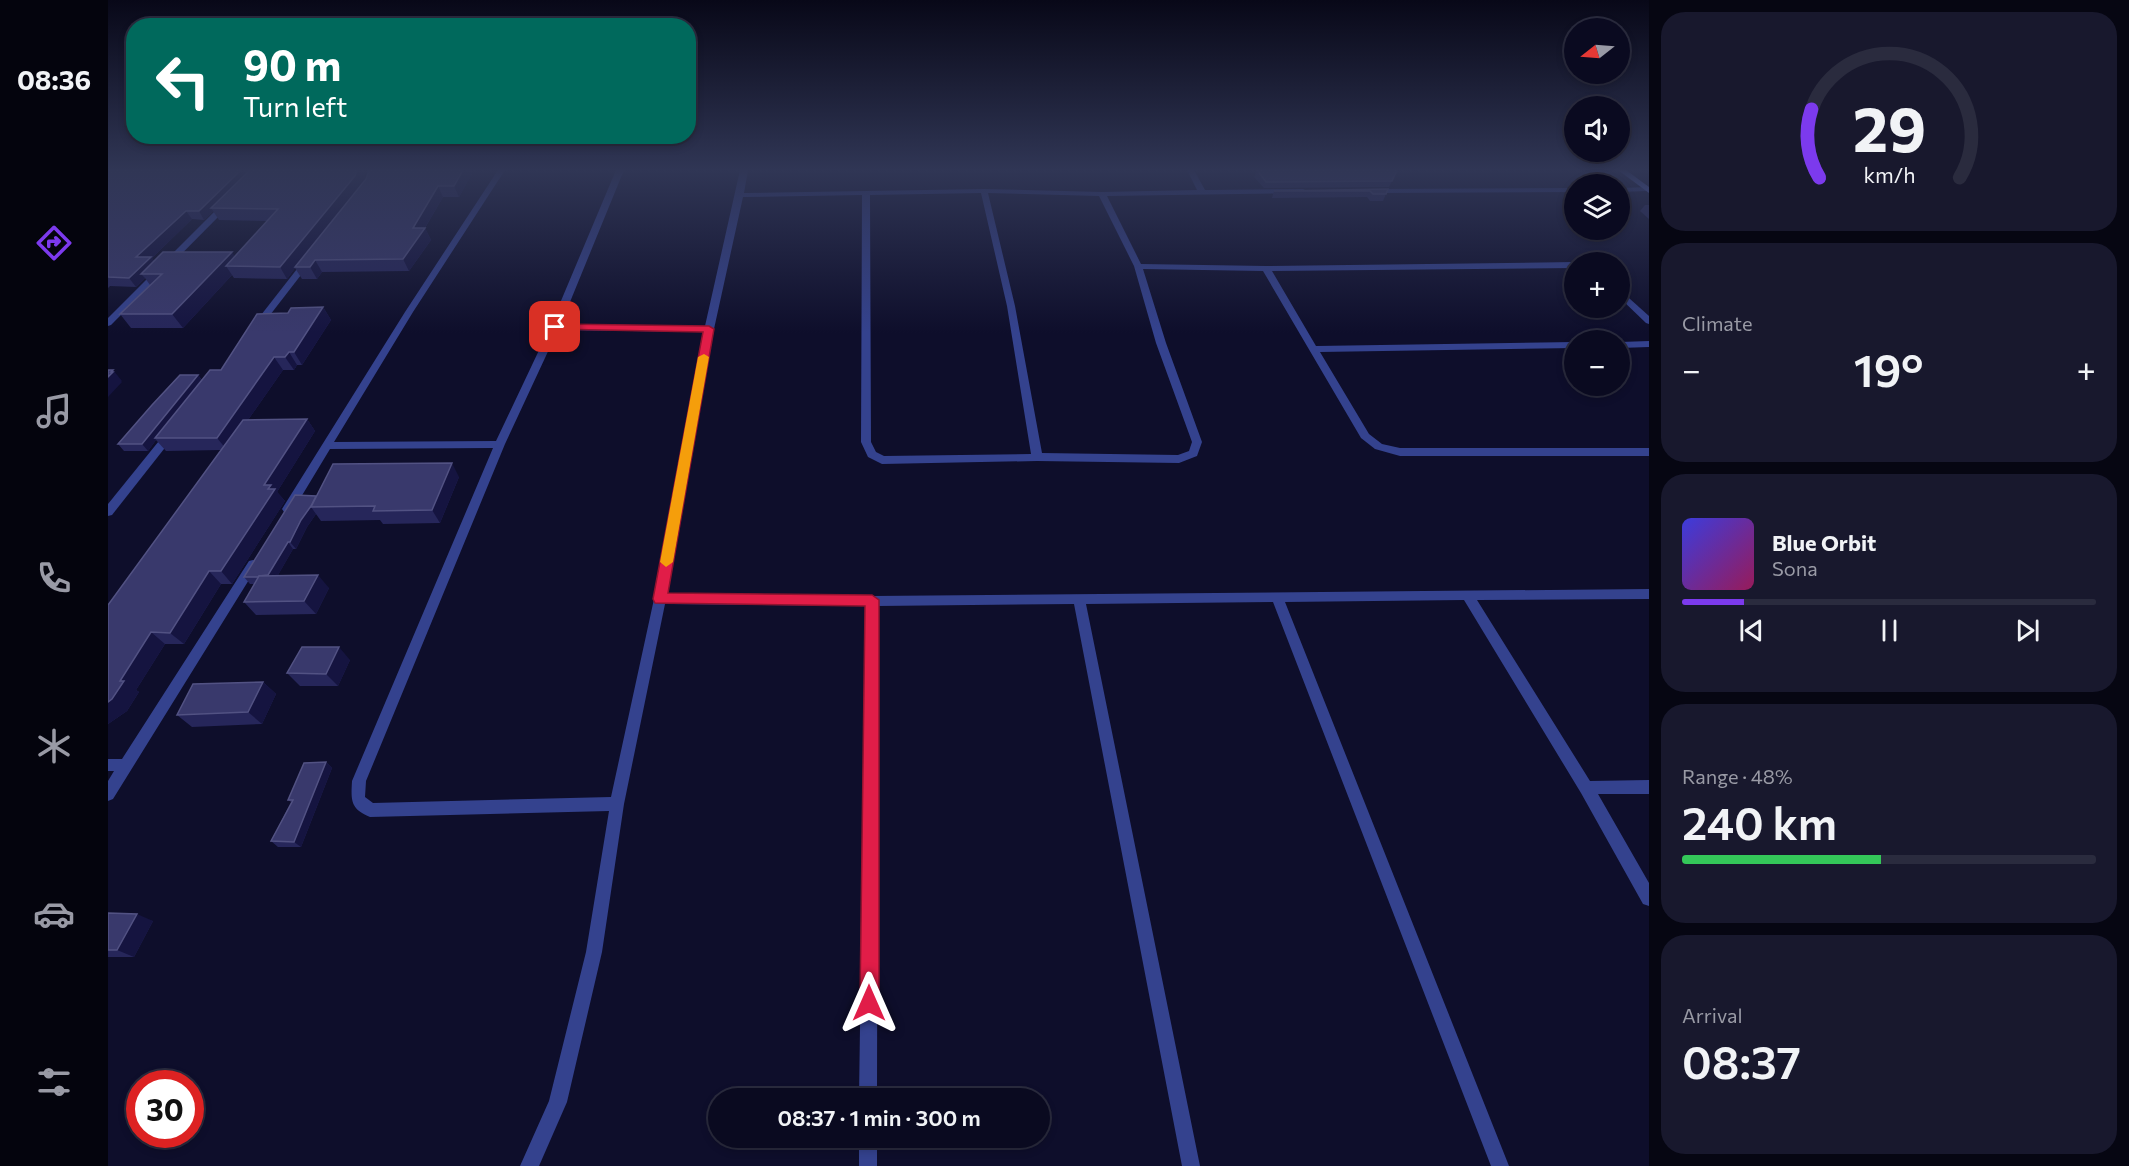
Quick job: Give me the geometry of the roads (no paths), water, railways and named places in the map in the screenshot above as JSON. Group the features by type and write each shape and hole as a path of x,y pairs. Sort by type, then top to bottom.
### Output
{"street":[{"path":"108,322 206,224"},
{"path":"284,516 467,224"},
{"path":"597,224 555,327 500,444 359,781 358,800 370,810 617,804"},
{"path":"529,1166 558,1102 594,952 617,804 660,599 709,329 733,224"},
{"path":"867,224 868,449 882,460 1037,457 1179,459 1193,453 1197,442 1161,343 1138,266 1117,224"},
{"path":"992,224 1011,306 1037,457"},
{"path":"253,331 316,250"},
{"path":"1138,266 1266,269 1564,265"},
{"path":"1266,269 1365,436 1379,447 1401,452 1649,452"},
{"path":"1630,302 1649,321"},
{"path":"555,327 709,329"},
{"path":"1630,345 1649,344"},
{"path":"1315,349 1564,345"},
{"path":"108,512 178,425"},
{"path":"328,446 500,444"},
{"path":"108,794 258,556"},
{"path":"660,599 872,600 1649,594"},
{"path":"1468,596 1586,788 1649,898"},
{"path":"1277,597 1500,1166"},
{"path":"1079,598 1191,1166"},
{"path":"868,1088 872,600"},
{"path":"108,765 125,765"},
{"path":"1586,788 1649,787"},
{"path":"868,1148 868,1166"}]}
